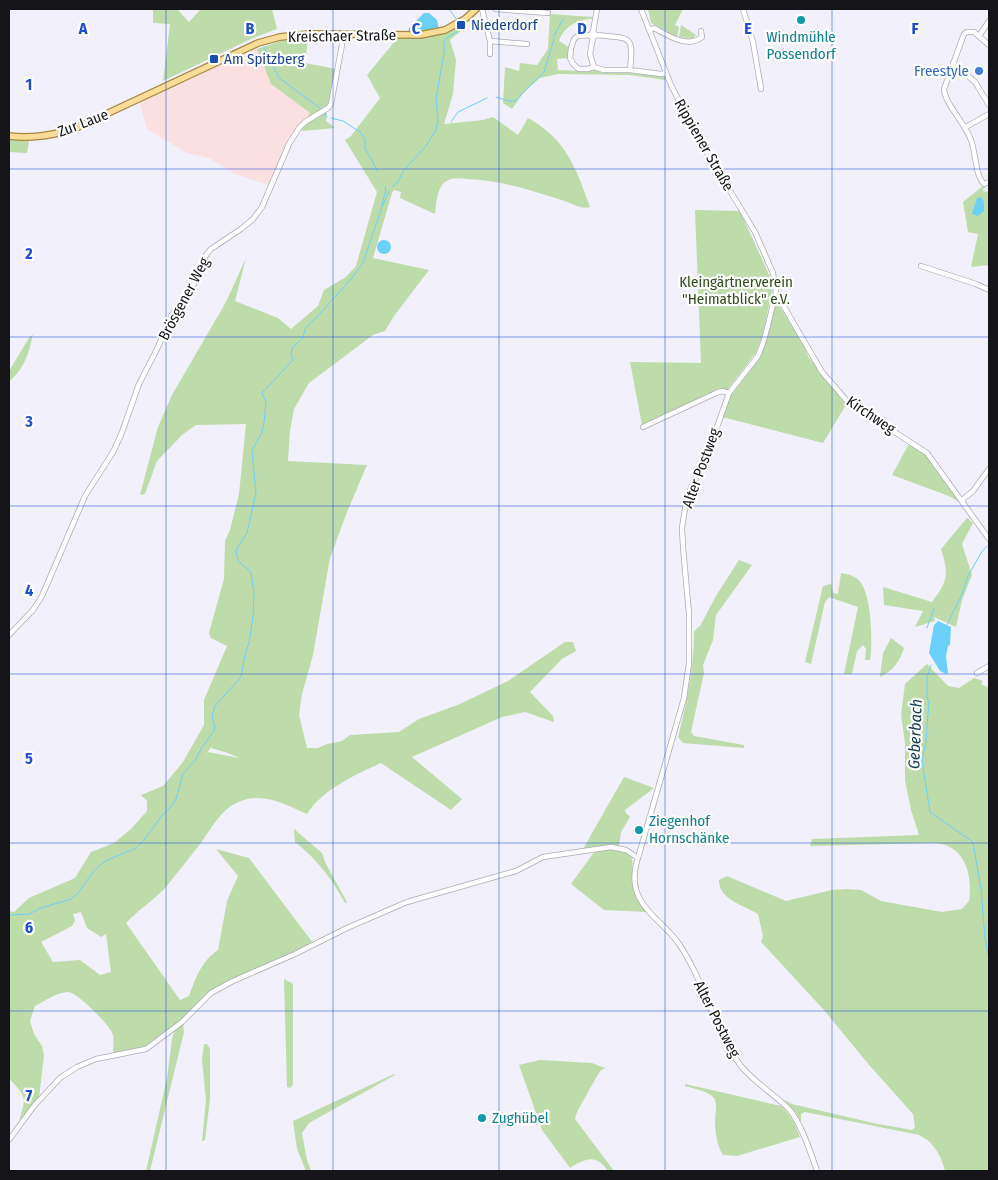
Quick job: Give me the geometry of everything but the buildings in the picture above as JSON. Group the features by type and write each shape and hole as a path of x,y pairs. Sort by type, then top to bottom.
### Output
{"main road":[{"name":"Kreischaer Straße","path":"154,92 258,43 292,35 420,35 445,30 464,19 476,9"},
{"name":"Zur Laue","path":"9,136 32,138 72,130 154,92"}],"street":[{"path":"482,9 490,40 490,54"},
{"path":"496,9 548,12"},
{"path":"594,67 590,54 597,9"},
{"name":"Rippiener Straße","path":"641,9 665,73 698,138 754,232 774,277 776,293"},
{"path":"743,9 753,42 761,89"},
{"path":"979,36 989,21"},
{"path":"649,30 654,28 673,38 687,42 699,40 702,37 701,32"},
{"path":"987,183 978,176 976,154 966,127 944,96 944,89 964,34 971,31 989,45"},
{"name":"Brösgener Weg","path":"9,635 33,610 42,596 85,496 113,452 121,435 140,384 172,315 194,284 206,255 211,249 241,230 253,219 262,207 299,128 331,104 344,34"},
{"path":"630,70 633,48 631,42 624,38 593,35 578,36 574,39 570,58 579,68 588,69 594,67 604,70 665,73"},
{"path":"490,40 527,44"},
{"path":"954,63 974,82 989,105"},
{"path":"966,127 989,114"},
{"path":"920,266 989,290"},
{"name":"Alter Postweg","path":"776,293 758,356 729,393 710,447 686,502 682,528 690,652 684,698 672,746 634,872 634,878 646,911 679,944 718,1027 742,1066 752,1078 793,1115 817,1171"},
{"name":"Kirchweg","path":"776,293 822,372 848,402 927,453 989,539"},
{"path":"642,427 716,393 722,391 729,393"},
{"path":"962,500 973,491 989,469"},
{"path":"977,673 989,666"},
{"path":"9,1140 23,1119 60,1078 77,1067 96,1059 146,1049 182,1022 211,993 233,981 407,902 504,875 521,869 543,857 611,847 620,848 638,858"}],"shaded area":[{"path":"257,47 271,84 310,113 299,128 271,186 235,174 209,158 187,153 147,129 139,101"}],"green space":[{"path":"153,9 177,9 189,22 201,9 272,9 277,29 251,39 163,81 170,24 153,23"},
{"path":"648,9 683,9 675,25 679,27 677,37 651,23"},
{"path":"550,14 594,17 594,19 572,24 561,36 559,41 570,48 569,58 557,59 558,70 595,70 603,73 630,73 665,77 665,80 630,75 558,74 540,78 524,92 512,109 503,103 505,67 519,71 520,63 537,65 548,49"},
{"path":"461,24 462,30 450,40 456,60 453,94 444,124 483,120 493,117 518,135 528,118 552,135 561,145 574,167 590,207 581,207 505,184 461,178 450,179 442,185 437,197 435,214 400,198 401,192 394,190 392,193 373,258 429,270 385,331 373,335 309,383 294,409 290,431 288,461 367,465 330,558 313,655 302,694 299,715 307,748 318,748 342,741 350,735 399,732 419,719 460,704 508,681 565,642 573,642 576,651 562,659 530,692 553,716 554,722 525,712 502,717 412,757 462,799 451,810 381,763 350,778 331,790 307,814 275,801 258,798 241,801 227,809 166,887 126,923 180,1000 189,996 203,965 218,950 227,901 238,876 216,849 249,858 313,943 211,993 182,1022 146,1049 113,1055 113,1035 111,1031 93,1010 72,993 60,993 35,1006 30,1021 34,1034 42,1046 44,1055 39,1098 19,1121 24,1101 22,1094 9,1078 9,911 14,912 29,898 75,878 91,852 114,843 131,829 147,811 147,801 141,795 163,786 183,762 204,725 204,700 227,646 211,638 209,633 224,579 225,541 230,530 239,494 246,424 196,425 182,435 157,461 145,494 140,495 158,427 172,395 226,302 246,258 235,301 278,318 291,329 318,306 324,290 346,277 356,266 377,192 345,140 351,136 380,98 367,75 400,35 420,35","holes":["213,744 211,748 239,758 208,752 203,759","81,912 87,928 101,937 106,934 111,972 100,975 80,960 53,962 41,942 72,926 75,920 73,914"]},
{"path":"681,25 696,35 693,39 679,37"},
{"path":"308,39 305,63 336,69 331,99 327,106 305,120 310,113 271,84 257,49 281,41"},
{"path":"325,111 327,114 326,121 335,128 303,131 300,129 308,121"},
{"path":"9,140 29,141 27,153 9,152"},
{"path":"983,186 986,187 982,191 989,192 989,265 971,267 978,234 968,232 963,202"},
{"name":"Kleingärtnerverein \"Heimatblick\" e.V.","path":"695,210 740,211 771,279 772,291 762,338 755,354 728,389 710,393 642,425 630,362 701,363"},
{"path":"775,305 780,307 808,356 846,405 823,443 722,417 730,395 756,362 764,348"},
{"path":"33,334 25,361 9,382 9,371"},
{"path":"910,442 927,454 962,504 949,496 892,475"},
{"path":"967,518 973,523 962,544 972,575 962,600 956,627 934,617 935,621 915,627 923,611 884,605 883,587 932,602 946,577 941,549"},
{"path":"739,560 752,565 716,615 713,640 703,665 704,673 691,732 694,736 744,745 744,748 683,743 678,737 689,685 694,631 700,626"},
{"path":"841,573 854,577 861,583 870,616 870,660 865,660 866,649 863,645 857,651 852,674 844,674 858,607 829,597 825,602 811,664 805,662 823,586 831,584 833,593 838,594"},
{"path":"891,638 904,648 895,666 880,677 883,653"},
{"path":"927,664 948,686 959,688 974,678 983,681 981,684 989,688 989,1171 945,1171 936,1150 929,1141 919,1135 805,1112 801,1114 801,1123 796,1113 783,1099 792,1104 873,1123 912,1130 915,1127 913,1114 823,1009 761,942 763,936 758,914 727,897 720,887 719,880 727,876 786,901 832,890 846,889 861,890 881,901 942,912 962,909 969,901 970,881 968,871 960,855 944,845 933,843 810,846 812,839 919,835 911,810 905,780 905,743 901,715 905,684"},
{"path":"624,777 654,788 625,810 630,817 621,832 619,846 611,845 583,849"},
{"path":"294,829 322,853 347,902 345,903 317,862 295,842"},
{"path":"615,849 623,851 631,857 635,887 646,912 604,910 571,884 595,851"},
{"path":"284,979 293,984 293,1085 290,1088 287,1087"},
{"path":"183,1024 184,1032 150,1171 146,1171 167,1078 172,1039 175,1029"},
{"path":"204,1044 207,1044 210,1049 210,1099 205,1140 202,1141 206,1100 202,1060"},
{"path":"540,1060 592,1063 605,1068 597,1076 575,1119 614,1171 608,1171 599,1162 590,1159 570,1168 542,1130 519,1065"},
{"path":"394,1074 309,1123 302,1133 311,1171 306,1171 297,1149 293,1121"},
{"path":"685,1084 781,1106 792,1120 800,1137 737,1156 723,1155 716,1134 716,1106 714,1098 705,1092 685,1086"}],"water":[{"path":"424,13 429,13 437,20 439,29 426,32 408,32 409,28"},
{"path":"981,197 984,202 984,211 978,216 972,214 977,198"},
{"path":"381,240 387,240 391,247 387,254 381,254 377,250 377,244"},
{"path":"938,621 951,627 950,645 948,646 946,656 948,673 946,674 940,671 929,653 934,625"}],"waterway":[{"path":"449,9 457,20"},
{"path":"554,36 563,19"},
{"path":"392,187 397,183 404,170 426,146 436,130 438,120 436,99 444,53 444,42 458,31 459,27"},
{"path":"496,97 515,101 544,72 554,39"},
{"path":"264,47 279,78 321,109"},
{"path":"451,122 458,112 487,98"},
{"path":"324,113 327,117"},
{"path":"331,118 343,121 360,132 365,139 365,148 378,172"},
{"path":"382,205 385,187"},
{"path":"9,915 29,914 41,908 71,899 78,893 93,872 105,861 136,848 163,814 171,807 176,799 183,774 196,759 214,731 215,727 212,717 215,706 241,677 253,617 254,594 251,572 238,561 236,550 247,533 256,493 252,451 262,432 264,423 266,402 262,393 293,360 291,355 292,348 302,339 306,327 352,278 363,263 389,191"},
{"name":"Geberbach","path":"947,625 968,576 987,546"},
{"path":"927,628 934,608"},
{"name":"Geberbach","path":"931,665 927,677 927,699 929,701 926,741 922,761 930,812 973,842 981,889 985,938 989,960"}],"place":[{"name":"Windmühle Possendorf","path":"801,20"},
{"name":"Niederdorf","path":"461,25"},
{"name":"Am Spitzberg","path":"214,59"},
{"name":"Freestyle","path":"979,71"},
{"name":"Ziegenhof Hornschänke","path":"639,830"},
{"name":"Zughübel","path":"482,1118"}]}
